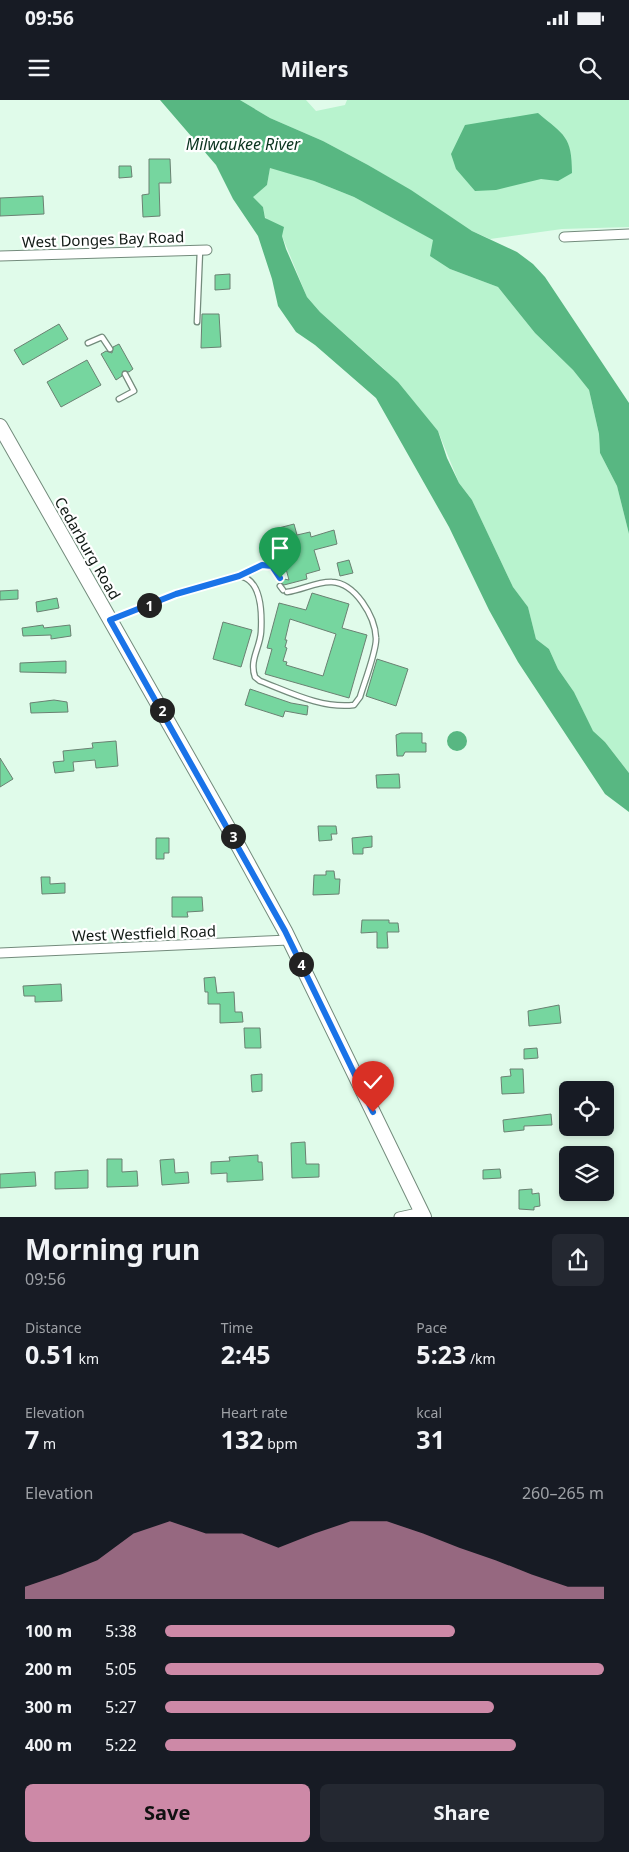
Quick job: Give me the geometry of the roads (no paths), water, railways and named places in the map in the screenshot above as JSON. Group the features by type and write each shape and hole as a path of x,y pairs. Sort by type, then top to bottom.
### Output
{"main road":[{"name":"Cedarburg Road","path":"0,426 234,838 289,940 423,1214"}],"street":[{"path":"564,237 629,234"},
{"name":"West Donges Bay Road","path":"0,256 203,250"},
{"name":"West Westfield Road","path":"0,953 289,940"},
{"path":"399,1217 423,1214"}],"lane":[{"path":"197,322 203,250"},
{"path":"88,343 102,337 110,349"},
{"path":"119,399 134,391 125,374"},
{"path":"110,620 176,594 239,576 262,565 272,566 280,578"},
{"path":"239,576 245,577 255,587 260,604 261,634 253,660 255,677 260,681 315,701 345,706 354,705 360,697 376,638 363,603 352,590 341,583 330,581 283,589"}],"water":[{"name":"Milwaukee River","path":"160,100 240,100 270,118 323,141 368,165 411,190 472,231 517,252 533,264 545,277 629,403 629,534 617,486 600,453 599,434 589,390 573,370 535,333 498,287 450,269 430,256 433,240 354,197 314,181 270,168 267,185 253,197 263,207 265,218 284,227 282,236 286,249 307,297 320,312 398,382 438,431 447,458 459,483 472,500 513,587 528,607 536,639 549,649 558,669 574,692 593,731 605,742 629,773 629,812 605,794 518,662 489,610 449,527 376,398 315,345 296,332 278,306 272,279 258,236 233,199 216,165"},
{"path":"538,113 565,137 572,161 572,173 558,181 541,179 496,190 475,191 456,169 451,154 465,125"},
{"path":"453,731 461,731 467,737 467,745 461,751 453,751 447,745 447,737"}]}
